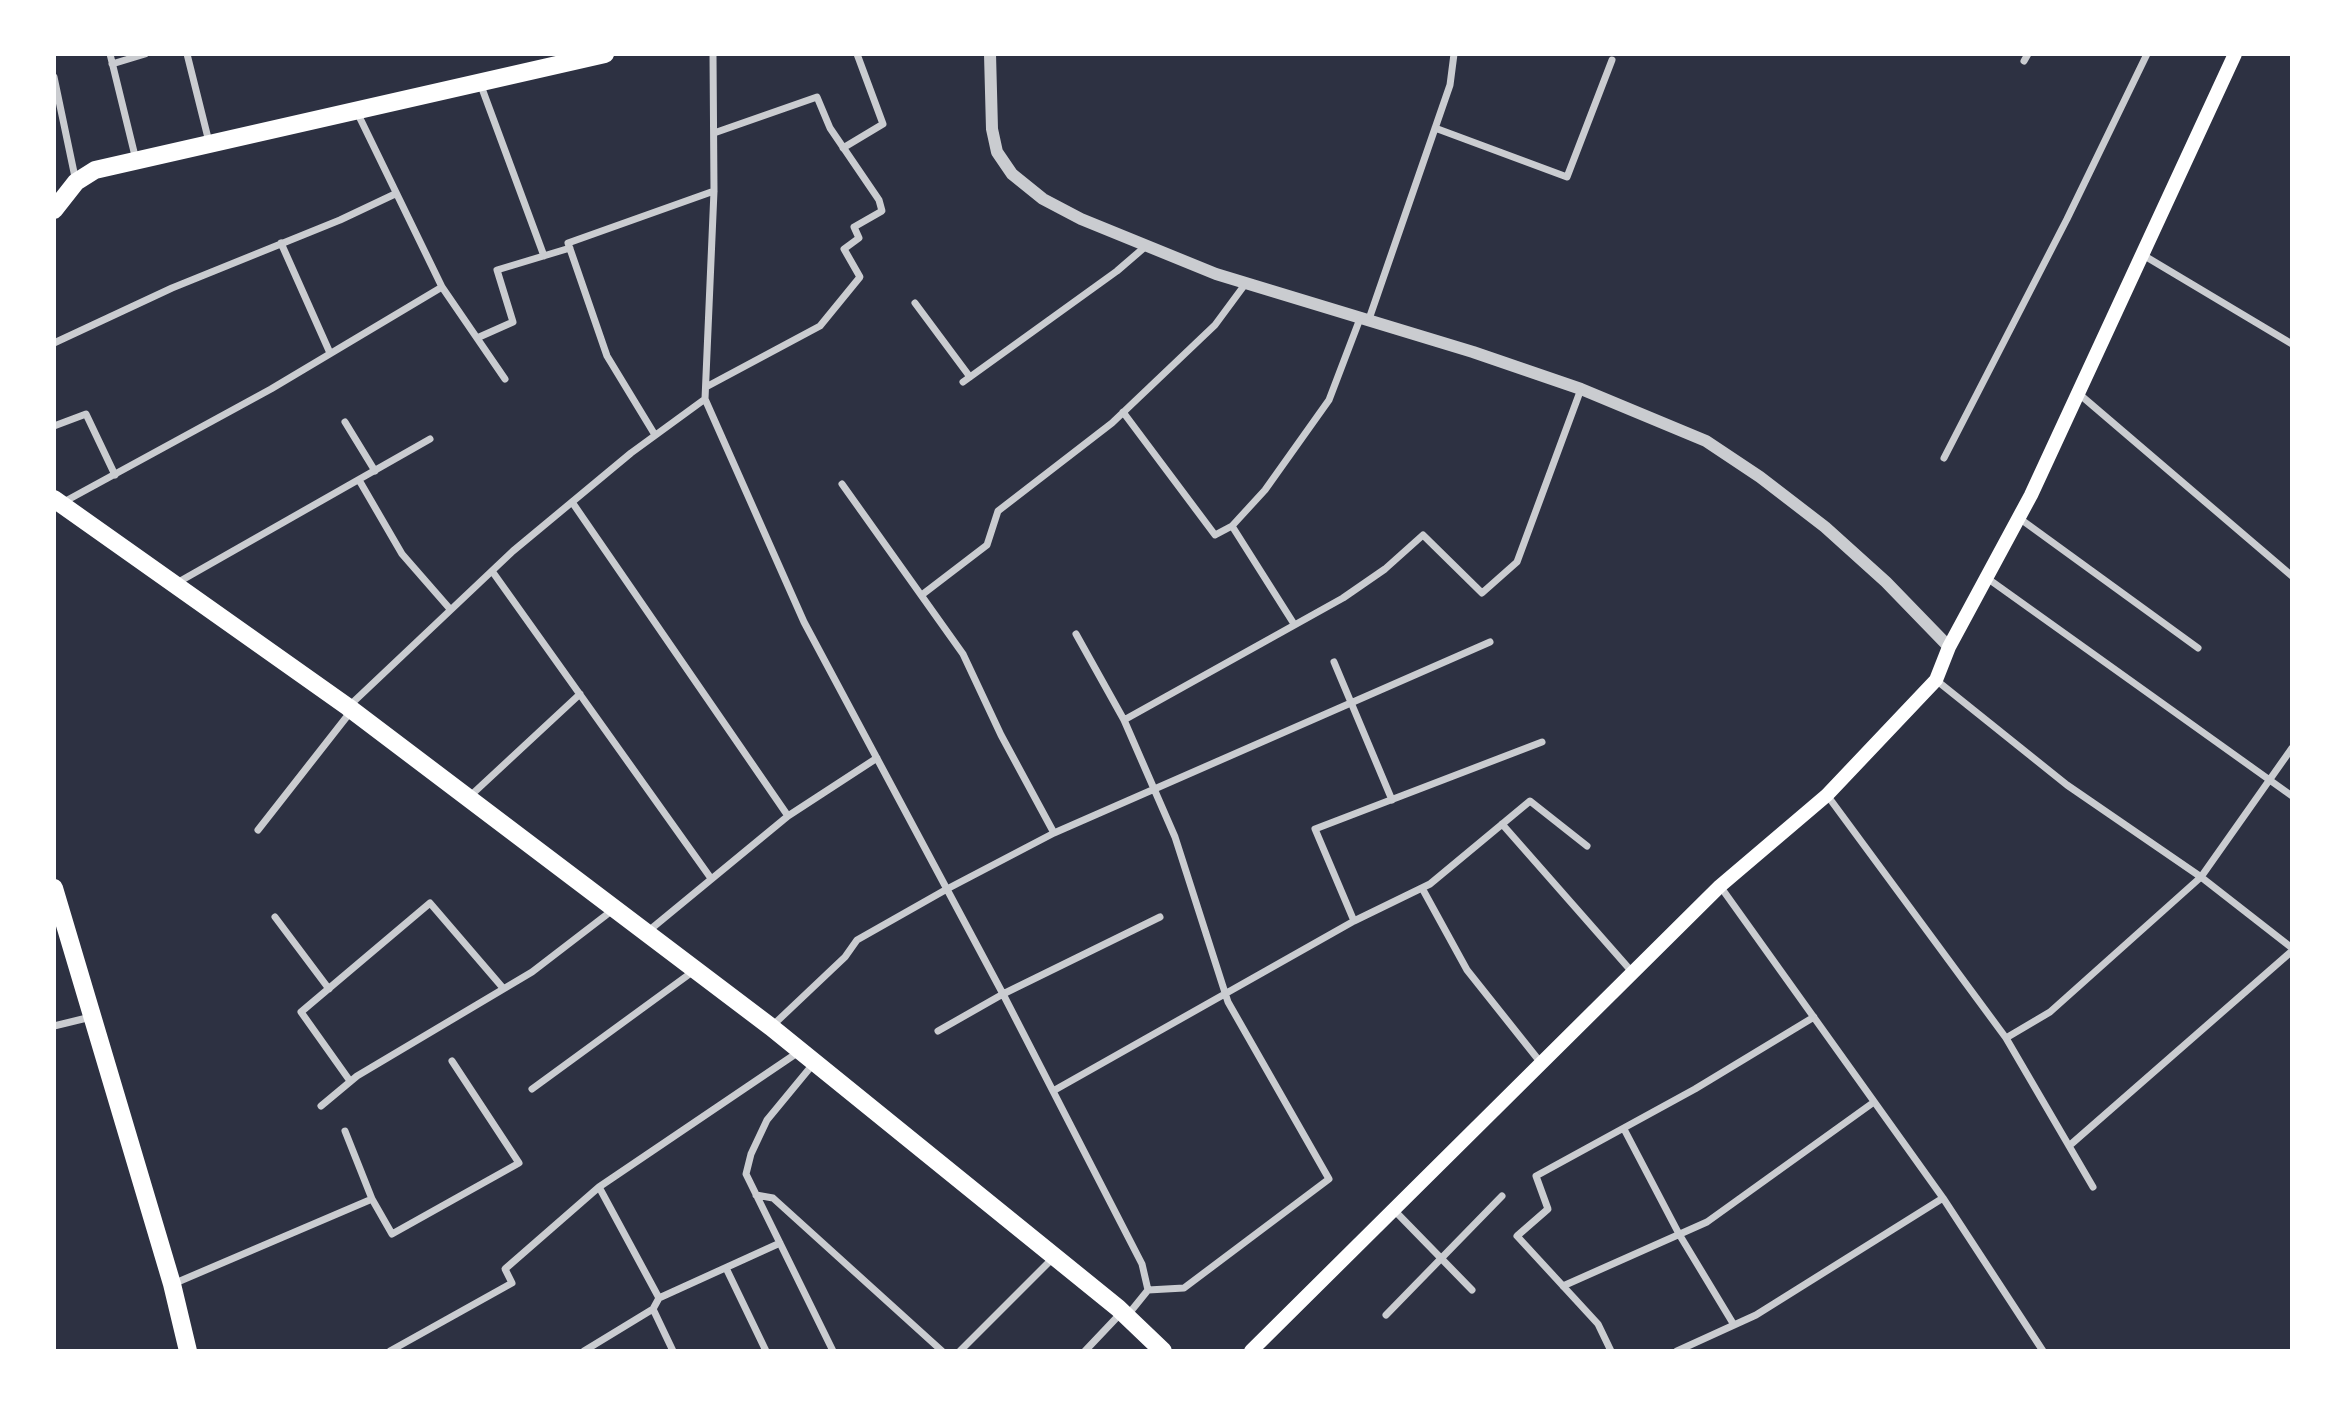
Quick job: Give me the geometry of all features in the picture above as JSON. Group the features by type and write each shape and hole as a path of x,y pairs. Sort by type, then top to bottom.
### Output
{"main road":[{"path":"54,210 76,182 95,170 605,54"},
{"path":"1251,1351 1720,886 1827,795 1936,680 1950,647 2019,518 2235,54"},
{"path":"58,501 350,708 771,1027 1055,1256 1125,1314 1163,1351"},
{"path":"54,888 172,1284 188,1351"}],"street":[{"path":"110,54 136,161"},
{"path":"112,64 145,54"},
{"path":"187,54 210,143"},
{"path":"713,54 714,191 705,399 804,622 1053,1091 1142,1264 1148,1290"},
{"path":"843,148 883,124 857,54"},
{"path":"990,54 992,129 997,152 1012,174 1043,199 1147,246 1247,283 1365,317 1581,389 1706,441 1760,477 1845,545 1950,647"},
{"path":"1124,412 1215,536 1232,526 1265,490 1329,400 1365,317 1435,128 1450,85 1454,54"},
{"path":"1944,458 2067,219 2147,54"},
{"path":"1435,128 1567,177 1612,60"},
{"path":"54,76 76,182"},
{"path":"480,83 544,256"},
{"path":"706,387 820,326 860,277 844,249 859,238 854,227 882,211 879,200 830,128 817,97 714,133"},
{"path":"356,110 442,287 505,379"},
{"path":"655,435 607,356 568,243 714,191"},
{"path":"54,343 172,288 395,194"},
{"path":"282,243 330,353"},
{"path":"963,382 1117,271 1147,246"},
{"path":"477,338 513,322 497,270 570,248"},
{"path":"2143,255 2292,344"},
{"path":"923,594 987,545 998,511 1124,412 1215,325 1247,283"},
{"path":"58,501 115,475 442,287"},
{"path":"915,303 971,377"},
{"path":"1124,720 1385,569 1423,535 1482,593 1517,562 1581,389"},
{"path":"2078,393 2292,576"},
{"path":"258,830 350,708 450,609 572,502 655,435 705,399"},
{"path":"54,426 86,414 115,475"},
{"path":"345,422 375,471"},
{"path":"175,584 430,439"},
{"path":"359,480 402,554 450,609"},
{"path":"842,484 923,594 963,654 1001,735 1054,833"},
{"path":"572,502 788,816"},
{"path":"2019,518 2198,648"},
{"path":"1232,526 1294,624"},
{"path":"492,570 710,877"},
{"path":"1987,578 2292,796"},
{"path":"1076,634 1124,720 1175,837 1225,993 1329,1179 1184,1288 1148,1290 1085,1351"},
{"path":"771,1027 845,957 857,940 947,889 1054,833 1490,642"},
{"path":"1334,662 1354,703 1392,800"},
{"path":"1936,680 2067,785 2201,877 2292,949 2069,1146"},
{"path":"468,798 580,694"},
{"path":"1354,921 1315,829 1542,742"},
{"path":"2006,1038 2050,1012 2201,877 2292,748"},
{"path":"646,933 710,877 788,816 877,758"},
{"path":"1827,795 2006,1038 2094,1186"},
{"path":"1053,1091 1354,921 1422,888 1530,801 1587,846"},
{"path":"1502,824 1633,973"},
{"path":"1720,886 1943,1198 2043,1351"},
{"path":"1422,888 1467,970 1541,1063"},
{"path":"350,1081 301,1012 430,902 503,988"},
{"path":"321,1106 350,1081 532,972 615,909"},
{"path":"275,917 329,989"},
{"path":"938,1031 1003,994 1160,918"},
{"path":"532,1089 695,970"},
{"path":"54,1026 92,1017"},
{"path":"1611,1351 1598,1324 1517,1236 1548,1209 1536,1176 1624,1129 1814,1017"},
{"path":"390,1351 512,1283 505,1269 598,1187 807,1057"},
{"path":"807,1057 767,1120 751,1154 746,1174 833,1351"},
{"path":"345,1130 372,1199 392,1234 519,1163 452,1060"},
{"path":"1563,1286 1706,1222 1874,1102"},
{"path":"1624,1129 1679,1234 1734,1325"},
{"path":"598,1187 659,1298"},
{"path":"756,1195 773,1198 942,1351"},
{"path":"1386,1315 1502,1196"},
{"path":"1677,1351 1756,1315 1943,1198"},
{"path":"172,1284 372,1199"},
{"path":"1393,1209 1472,1290"},
{"path":"584,1351 653,1309 659,1298 780,1243"},
{"path":"960,1351 1055,1256"},
{"path":"726,1268 766,1351"},
{"path":"653,1309 673,1351"}]}
